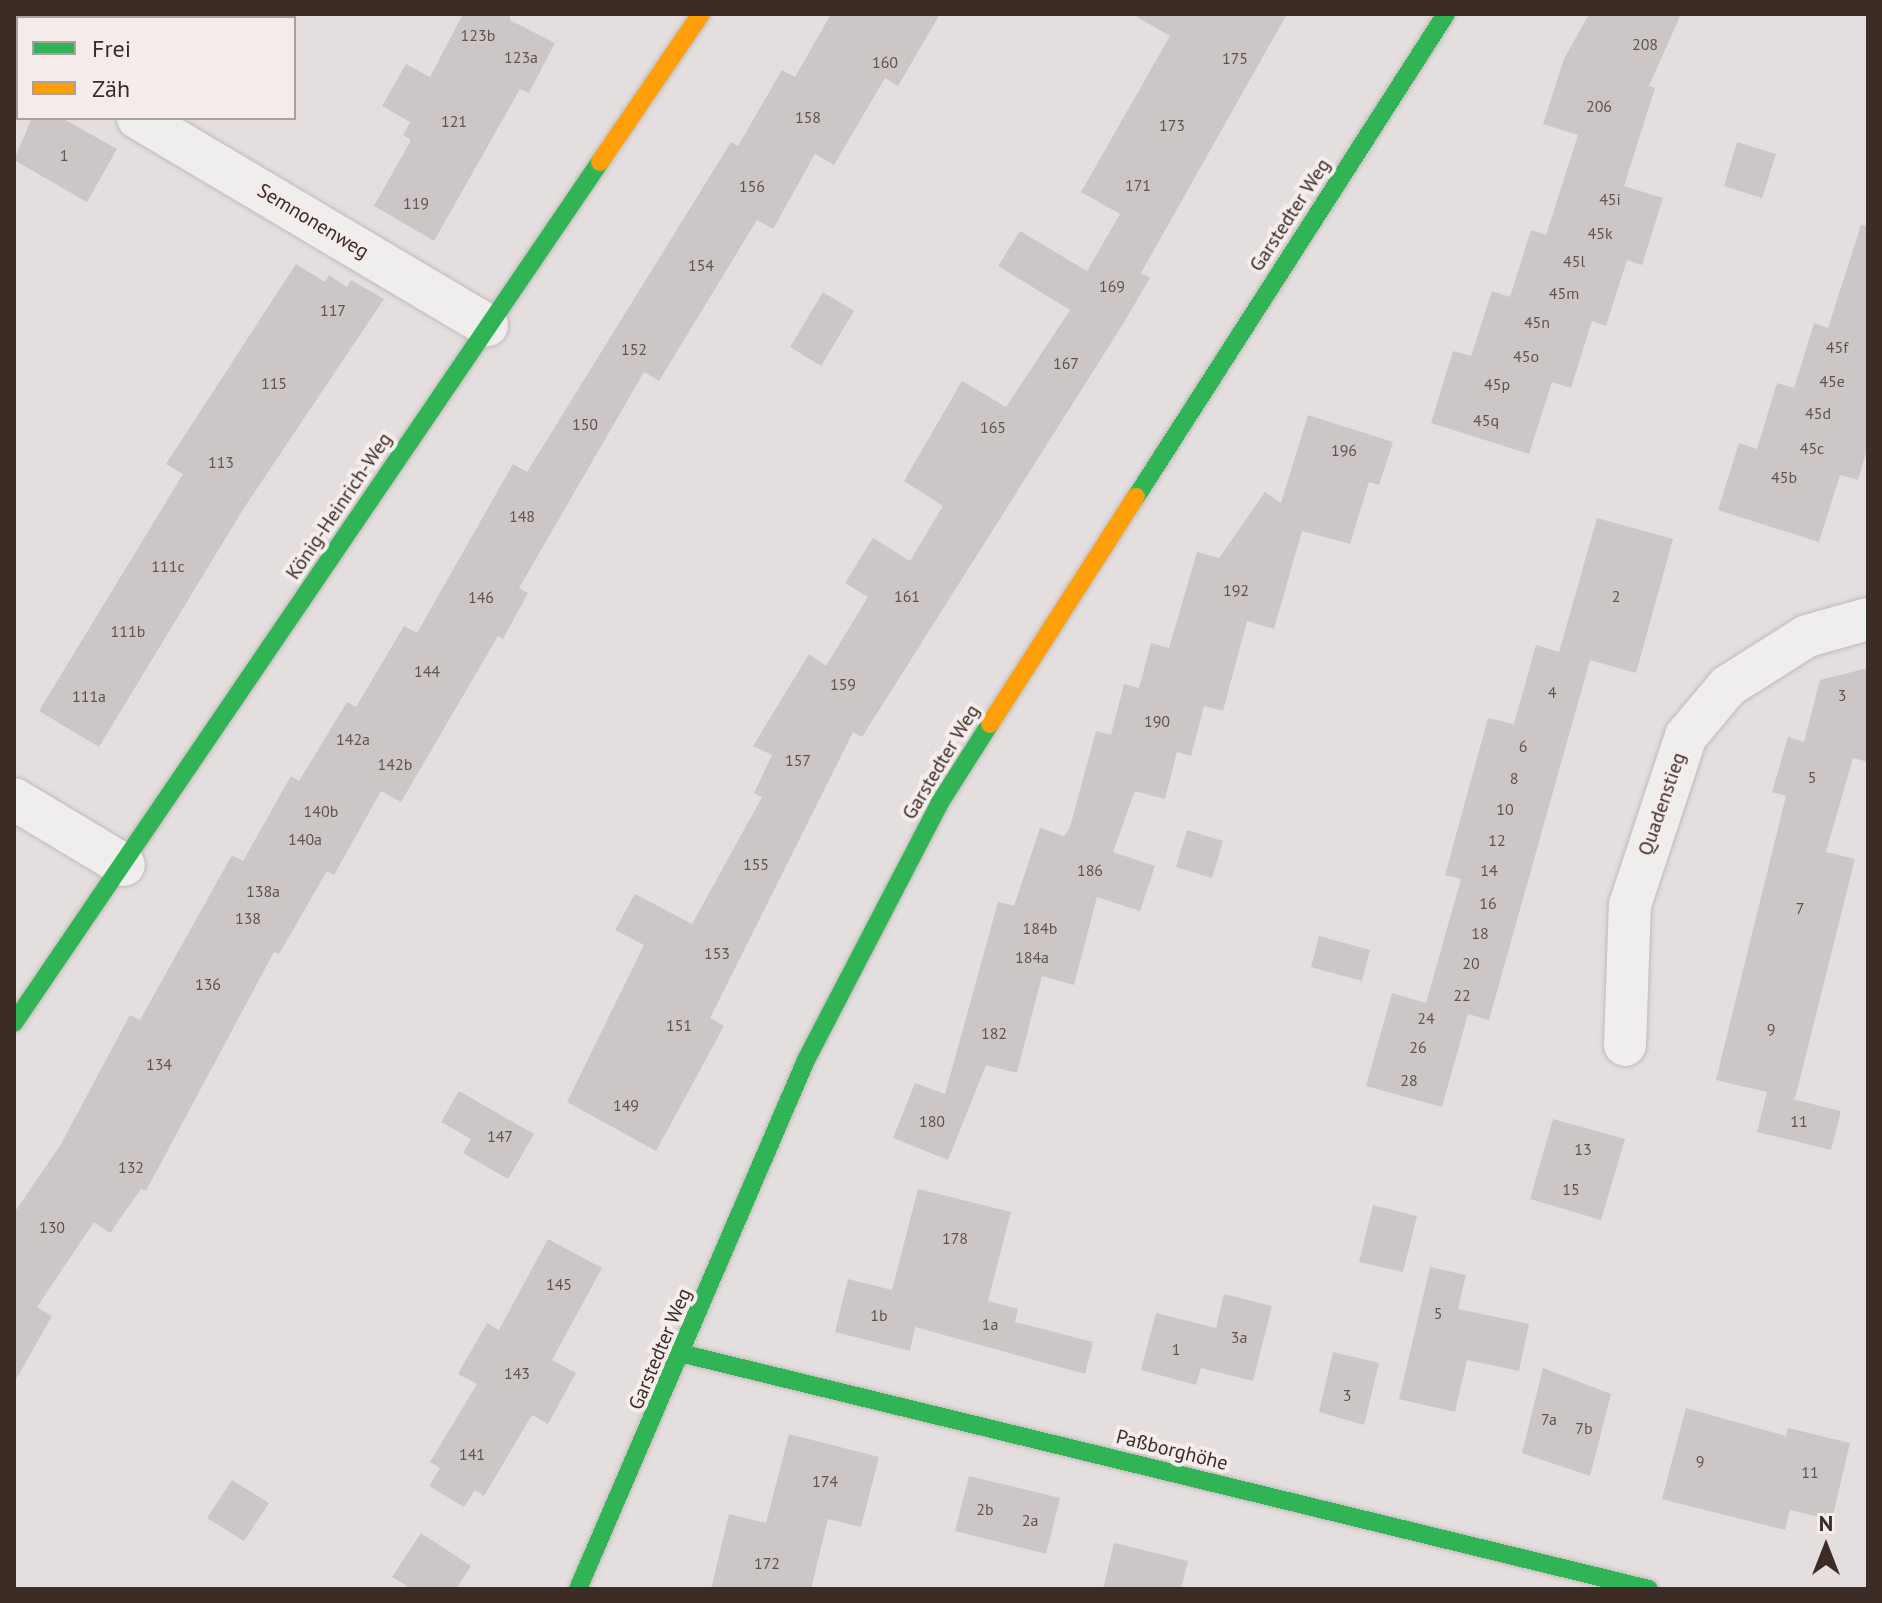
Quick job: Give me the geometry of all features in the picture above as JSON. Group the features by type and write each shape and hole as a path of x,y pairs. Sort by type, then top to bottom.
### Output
{"street":[{"name":"König-Heinrich-Weg","path":"14,1023 701,14"},
{"name":"Garstedter Weg","path":"578,1589 684,1354 806,1060 939,804 1446,14"},
{"name":"Semnonenweg","path":"141,120 487,325"},
{"name":"Quadenstieg","path":"1625,1045 1630,905 1686,736 1741,678 1807,636 1868,619"},
{"path":"14,799 124,865"},
{"name":"Paßborghöhe","path":"684,1354 1649,1589"}],"building":[{"path":"463,14 510,14 510,20 555,43 529,93 520,89 434,241 374,206 411,140 403,135 410,122 382,106 406,64 430,77"},
{"path":"831,14 940,14 898,86 885,78 834,165 815,154 773,229 757,220 659,381 644,372 519,588 528,593 503,639 498,636 401,802 381,791 334,875 327,871 279,954 274,952 146,1191 141,1189 110,1233 94,1222 37,1307 52,1316 14,1383 14,1213 61,1144 130,1015 140,1020 232,855 243,861 291,776 299,781 347,702 356,707 404,626 417,633 513,464 527,472 731,142 738,146 782,70 795,77"},
{"path":"1132,14 1287,14 1141,273 1150,278 1123,324 862,737 853,732 710,1018 724,1026 656,1151 567,1102 644,945 615,930 635,894 692,924 762,797 754,793 772,755 753,746 809,654 826,666 868,597 845,583 873,538 910,561 943,506 904,481 962,381 1006,407 1070,310 998,266 1020,231 1087,271 1120,214 1081,192 1170,36"},
{"path":"1589,14 1681,14 1649,86 1655,88 1624,186 1663,198 1642,265 1627,260 1606,326 1592,321 1571,388 1552,382 1529,454 1431,423 1453,351 1471,356 1492,291 1510,297 1531,230 1546,235 1578,135 1543,124 1564,59"},
{"path":"31,120 66,120 117,149 87,202 14,160"},
{"path":"1737,142 1776,154 1762,198 1724,186"},
{"path":"1861,225 1868,226 1868,446 1858,480 1840,475 1819,542 1718,510 1739,443 1757,449 1777,383 1794,388 1814,323 1828,328"},
{"path":"296,264 325,282 329,275 347,287 351,280 384,299 242,511 99,747 39,711 183,474 166,464"},
{"path":"823,292 854,311 821,366 790,347"},
{"path":"1308,415 1393,442 1379,485 1369,482 1350,544 1302,531 1274,629 1247,621 1223,711 1204,706 1191,756 1177,752 1165,799 1135,791 1113,852 1155,866 1140,911 1097,897 1074,985 1042,976 1017,1073 986,1065 948,1160 893,1138 915,1083 945,1094 998,902 1014,906 1040,828 1064,836 1070,827 1096,731 1111,735 1124,684 1139,688 1151,643 1169,648 1197,552 1219,558 1265,492 1281,503"},
{"path":"1597,518 1673,539 1636,673 1590,660 1489,1020 1468,1014 1442,1107 1366,1086 1392,993 1426,1003 1461,879 1445,875 1488,718 1514,724 1536,645 1559,652"},
{"path":"1868,668 1868,762 1853,758 1826,852 1855,859 1795,1099 1788,1098 1841,1111 1831,1150 1757,1132 1767,1092 1716,1080 1786,796 1772,792 1788,737 1804,742 1820,680"},
{"path":"1187,830 1223,841 1212,878 1176,867"},
{"path":"1319,936 1370,950 1362,981 1311,967"},
{"path":"459,1091 534,1134 508,1179 463,1153 471,1139 441,1122"},
{"path":"1553,1119 1625,1139 1601,1220 1530,1199"},
{"path":"918,1189 1011,1212 988,1301 1018,1309 1015,1322 1093,1342 1085,1374 915,1327 910,1351 835,1332 848,1279 892,1290"},
{"path":"1373,1205 1417,1216 1403,1272 1359,1262"},
{"path":"548,1239 602,1268 552,1360 576,1373 548,1424 532,1415 484,1496 475,1490 464,1507 429,1486 440,1468 430,1462 477,1384 458,1374 487,1323 499,1330"},
{"path":"1430,1267 1466,1275 1458,1309 1529,1324 1519,1371 1467,1360 1455,1412 1399,1399"},
{"path":"1224,1294 1272,1306 1253,1381 1201,1368 1196,1385 1141,1370 1156,1313 1216,1328"},
{"path":"1333,1352 1379,1363 1364,1425 1319,1412"},
{"path":"1543,1368 1611,1394 1590,1476 1522,1453"},
{"path":"1686,1408 1786,1436 1788,1428 1850,1443 1832,1520 1790,1510 1785,1530 1662,1499"},
{"path":"789,1434 879,1457 861,1527 828,1519 811,1589 711,1589 729,1514 766,1523"},
{"path":"969,1476 1060,1498 1046,1554 955,1531"},
{"path":"232,1480 269,1503 244,1541 207,1518"},
{"path":"421,1533 471,1566 456,1589 412,1589 392,1577"},
{"path":"1114,1543 1188,1561 1181,1589 1103,1589"}],"traffic: fast":[{"path":"1136,497 1446,14"},
{"path":"14,1023 600,162"},
{"path":"578,1589 806,1060 939,804 990,724"},
{"path":"684,1354 1649,1589"}],"traffic: slow":[{"path":"600,162 701,14"},
{"path":"990,724 1136,497"}]}
